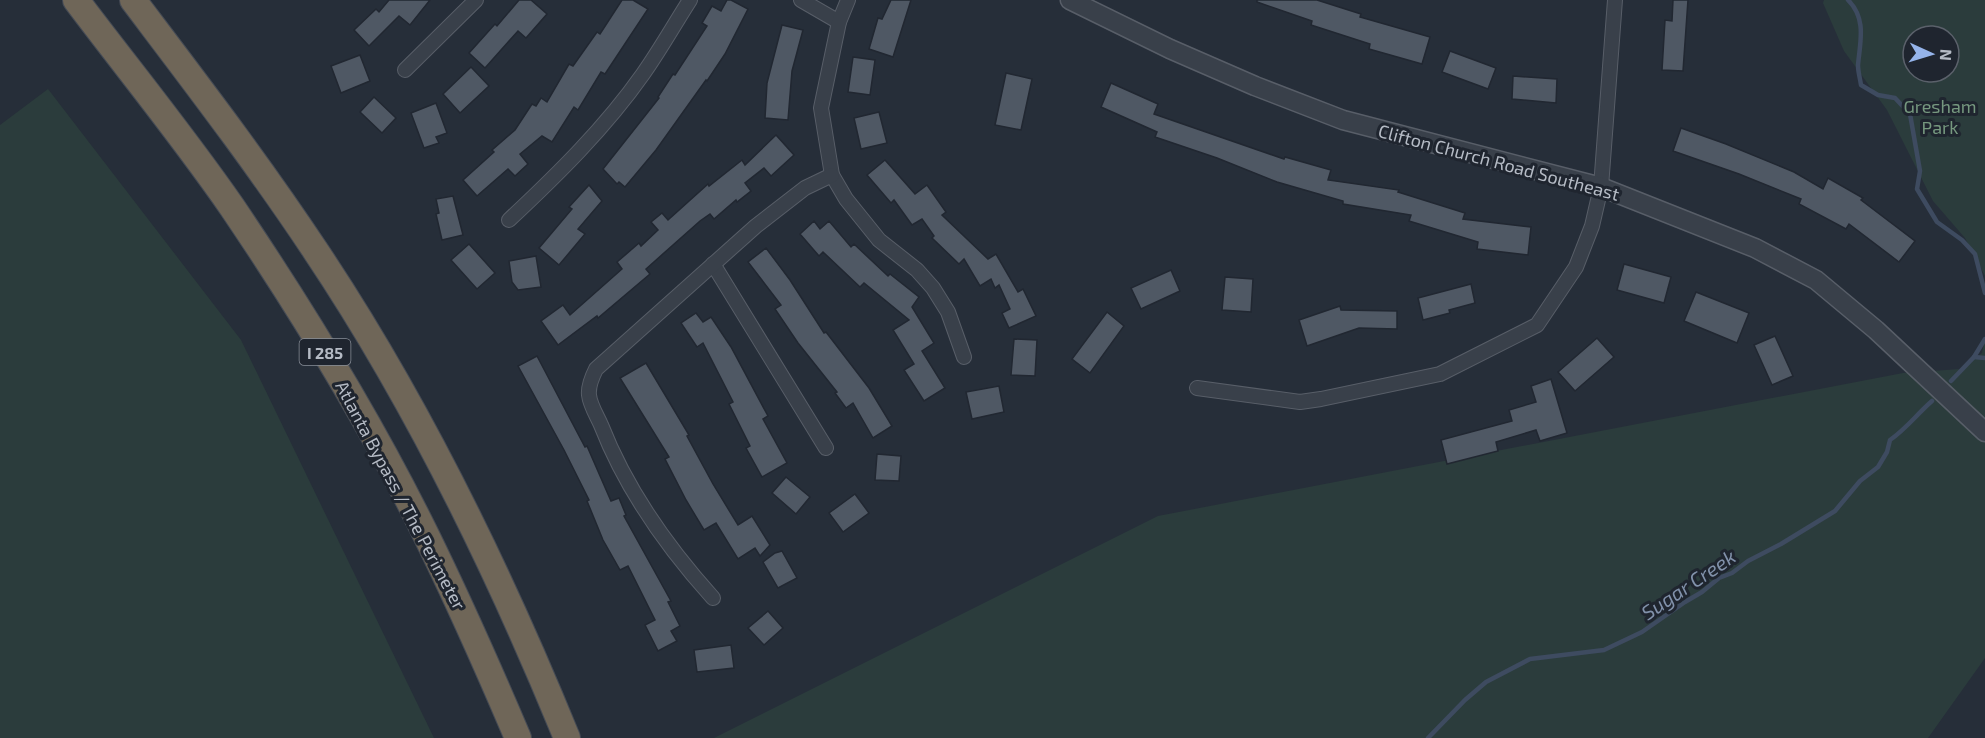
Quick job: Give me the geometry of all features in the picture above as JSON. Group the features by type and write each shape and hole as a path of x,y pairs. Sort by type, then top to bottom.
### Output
{"highway":[{"name":"Atlanta Bypass / The Perimeter","path":"76,0 231,206 318,340 366,422 426,535 518,738"},
{"name":"I 285","path":"133,0 217,109 316,251 362,324 425,434 480,540 567,738"}],"street":[{"path":"405,70 476,0"},
{"path":"509,220 554,177 610,116 643,74 690,0"},
{"path":"801,0 839,22"},
{"path":"848,0 839,22 820,108 832,176 846,199 879,240 917,270 933,288 948,312 964,357"},
{"name":"Clifton Church Road Southeast","path":"1070,0 1170,49 1255,86 1344,120 1601,187 1755,248 1816,280 1876,330 1985,432"},
{"path":"1197,388 1300,402 1440,374 1537,325 1576,267 1593,226 1601,187 1615,0"},
{"path":"713,598 682,564 658,530 606,438 589,396 590,381 596,369 756,226 805,188 832,176"},
{"path":"713,264 826,448"}],"green space":[{"name":"Gresham Park","path":"1824,0 1985,0 1985,276 1965,238 1933,201 1887,110 1844,51 1823,3"},
{"path":"48,89 241,340 434,738 0,738 0,125"},
{"path":"1985,338 1985,658 1928,738 714,738 1158,516 1903,373 1960,369 1982,353"}],"building":[{"path":"389,0 430,0 410,25 399,16 369,46 354,30 376,9 379,12"},
{"path":"519,0 531,0 547,14 526,38 518,31 485,68 469,53 495,24 497,26"},
{"path":"622,0 633,0 648,9 605,74 601,72 578,110 574,107 552,142 542,136 520,154 528,164 515,176 508,169 477,196 463,180 515,130 532,104 536,106 541,98 547,102 569,64 573,66 597,32 600,34"},
{"path":"727,0 748,9 725,54 656,150 625,187 619,182 617,184 603,169 659,98 673,74 675,75 707,26 702,23 712,6 721,11"},
{"path":"891,0 911,0 893,57 869,49 878,18 882,19"},
{"path":"1257,0 1317,0 1361,14 1360,17 1430,37 1422,64 1369,49 1370,44 1311,25 1312,21 1257,2"},
{"path":"1673,0 1688,0 1683,71 1662,70 1665,20 1672,21"},
{"path":"782,25 803,30 792,71 788,120 765,118 767,83"},
{"path":"1450,51 1496,68 1488,89 1442,72"},
{"path":"360,55 370,81 341,93 331,66"},
{"path":"853,57 875,60 870,95 848,92"},
{"path":"471,67 489,86 460,113 443,94"},
{"path":"1006,73 1032,79 1021,130 995,125"},
{"path":"1513,76 1557,79 1556,103 1512,99"},
{"path":"1111,83 1158,104 1154,114 1284,159 1285,157 1331,170 1328,180 1399,190 1398,192 1465,213 1463,219 1531,227 1528,255 1477,249 1478,242 1409,221 1411,215 1343,204 1343,201 1277,182 1155,137 1157,132 1101,107"},
{"path":"374,97 396,118 382,133 360,112"},
{"path":"436,103 447,133 436,137 439,143 424,148 411,113"},
{"path":"879,112 887,143 861,149 854,118"},
{"path":"1681,128 1794,172 1823,189 1828,178 1863,198 1861,200 1915,241 1899,262 1849,224 1846,229 1799,204 1801,199 1673,151"},
{"path":"776,135 794,155 771,176 764,168 745,183 751,191 737,202 736,200 714,219 710,214 700,221 646,269 650,274 598,318 597,316 558,345 541,321 563,305 570,315 622,269 617,262 639,243 641,246 658,230 651,222 662,213 668,220 708,184 709,186 742,160 745,165"},
{"path":"885,160 915,194 927,185 946,212 942,215 988,259 996,254 1018,292 1023,289 1036,316 1009,328 1002,313 1010,309 999,285 995,288 991,279 980,286 964,259 959,264 932,238 934,236 922,219 912,225 894,200 891,203 867,175"},
{"path":"589,185 602,201 578,229 585,234 559,265 539,248 572,209 569,207"},
{"path":"453,196 463,235 442,240 436,214 439,213 436,199"},
{"path":"814,221 820,229 829,221 851,247 854,244 888,276 890,274 919,297 912,307 934,343 922,351 945,388 924,401 904,370 914,364 893,330 909,320 864,283 860,287 823,252 819,256 800,234"},
{"path":"469,244 495,273 477,289 451,260"},
{"path":"766,248 824,333 826,332 869,388 892,426 873,438 853,403 846,408 835,393 837,392 798,343 775,309 781,305 748,262"},
{"path":"536,256 541,287 518,290 512,282 509,261"},
{"path":"1624,264 1671,277 1664,303 1617,290"},
{"path":"1171,270 1180,291 1141,309 1131,288"},
{"path":"1225,277 1253,279 1251,312 1222,310"},
{"path":"1471,284 1475,303 1423,320 1418,298"},
{"path":"1696,292 1749,313 1737,343 1684,321"},
{"path":"1340,306 1341,310 1397,311 1397,329 1359,328 1307,346 1299,320"},
{"path":"1107,312 1124,326 1090,373 1072,359"},
{"path":"696,313 703,322 711,317 731,347 768,416 763,419 787,463 762,477 746,448 750,446 729,404 733,402 703,343 697,347 681,323"},
{"path":"1775,336 1793,376 1772,385 1754,345"},
{"path":"1597,338 1614,357 1575,391 1558,372"},
{"path":"1014,339 1037,340 1035,376 1011,375"},
{"path":"537,356 585,447 587,446 611,501 619,498 626,515 624,516 671,601 668,602 680,626 671,631 677,641 658,651 645,625 655,620 628,566 620,570 603,540 587,501 589,500 518,366"},
{"path":"646,363 689,435 687,436 713,484 738,525 752,516 770,545 760,556 755,548 738,559 716,523 704,530 686,500 665,459 669,457 620,378"},
{"path":"1551,379 1567,433 1540,441 1536,430 1496,442 1498,451 1447,464 1441,440 1512,421 1509,410 1536,402 1531,386"},
{"path":"999,386 1004,412 972,419 966,392"},
{"path":"877,454 901,456 899,481 875,480"},
{"path":"786,477 810,497 796,514 772,493"},
{"path":"855,494 869,513 843,532 829,513"},
{"path":"782,551 797,578 778,588 763,562"},
{"path":"768,611 783,628 764,645 748,628"},
{"path":"731,645 734,668 697,672 694,650"}],"waterway":[{"name":"Sugar Creek","path":"1848,0 1854,7 1860,23 1858,65 1861,85 1878,95 1895,98 1910,114 1920,171 1917,189 1937,222 1962,240 1975,254 1985,293"},
{"name":"Sugar Creek","path":"1951,381 1974,357 1985,339"},
{"path":"1974,357 1985,358"},
{"name":"Sugar Creek","path":"1428,738 1486,682 1530,659 1604,650 1642,632 1719,578 1732,573 1748,561 1835,511 1860,481 1878,467 1887,452 1890,440 1932,401"}]}
